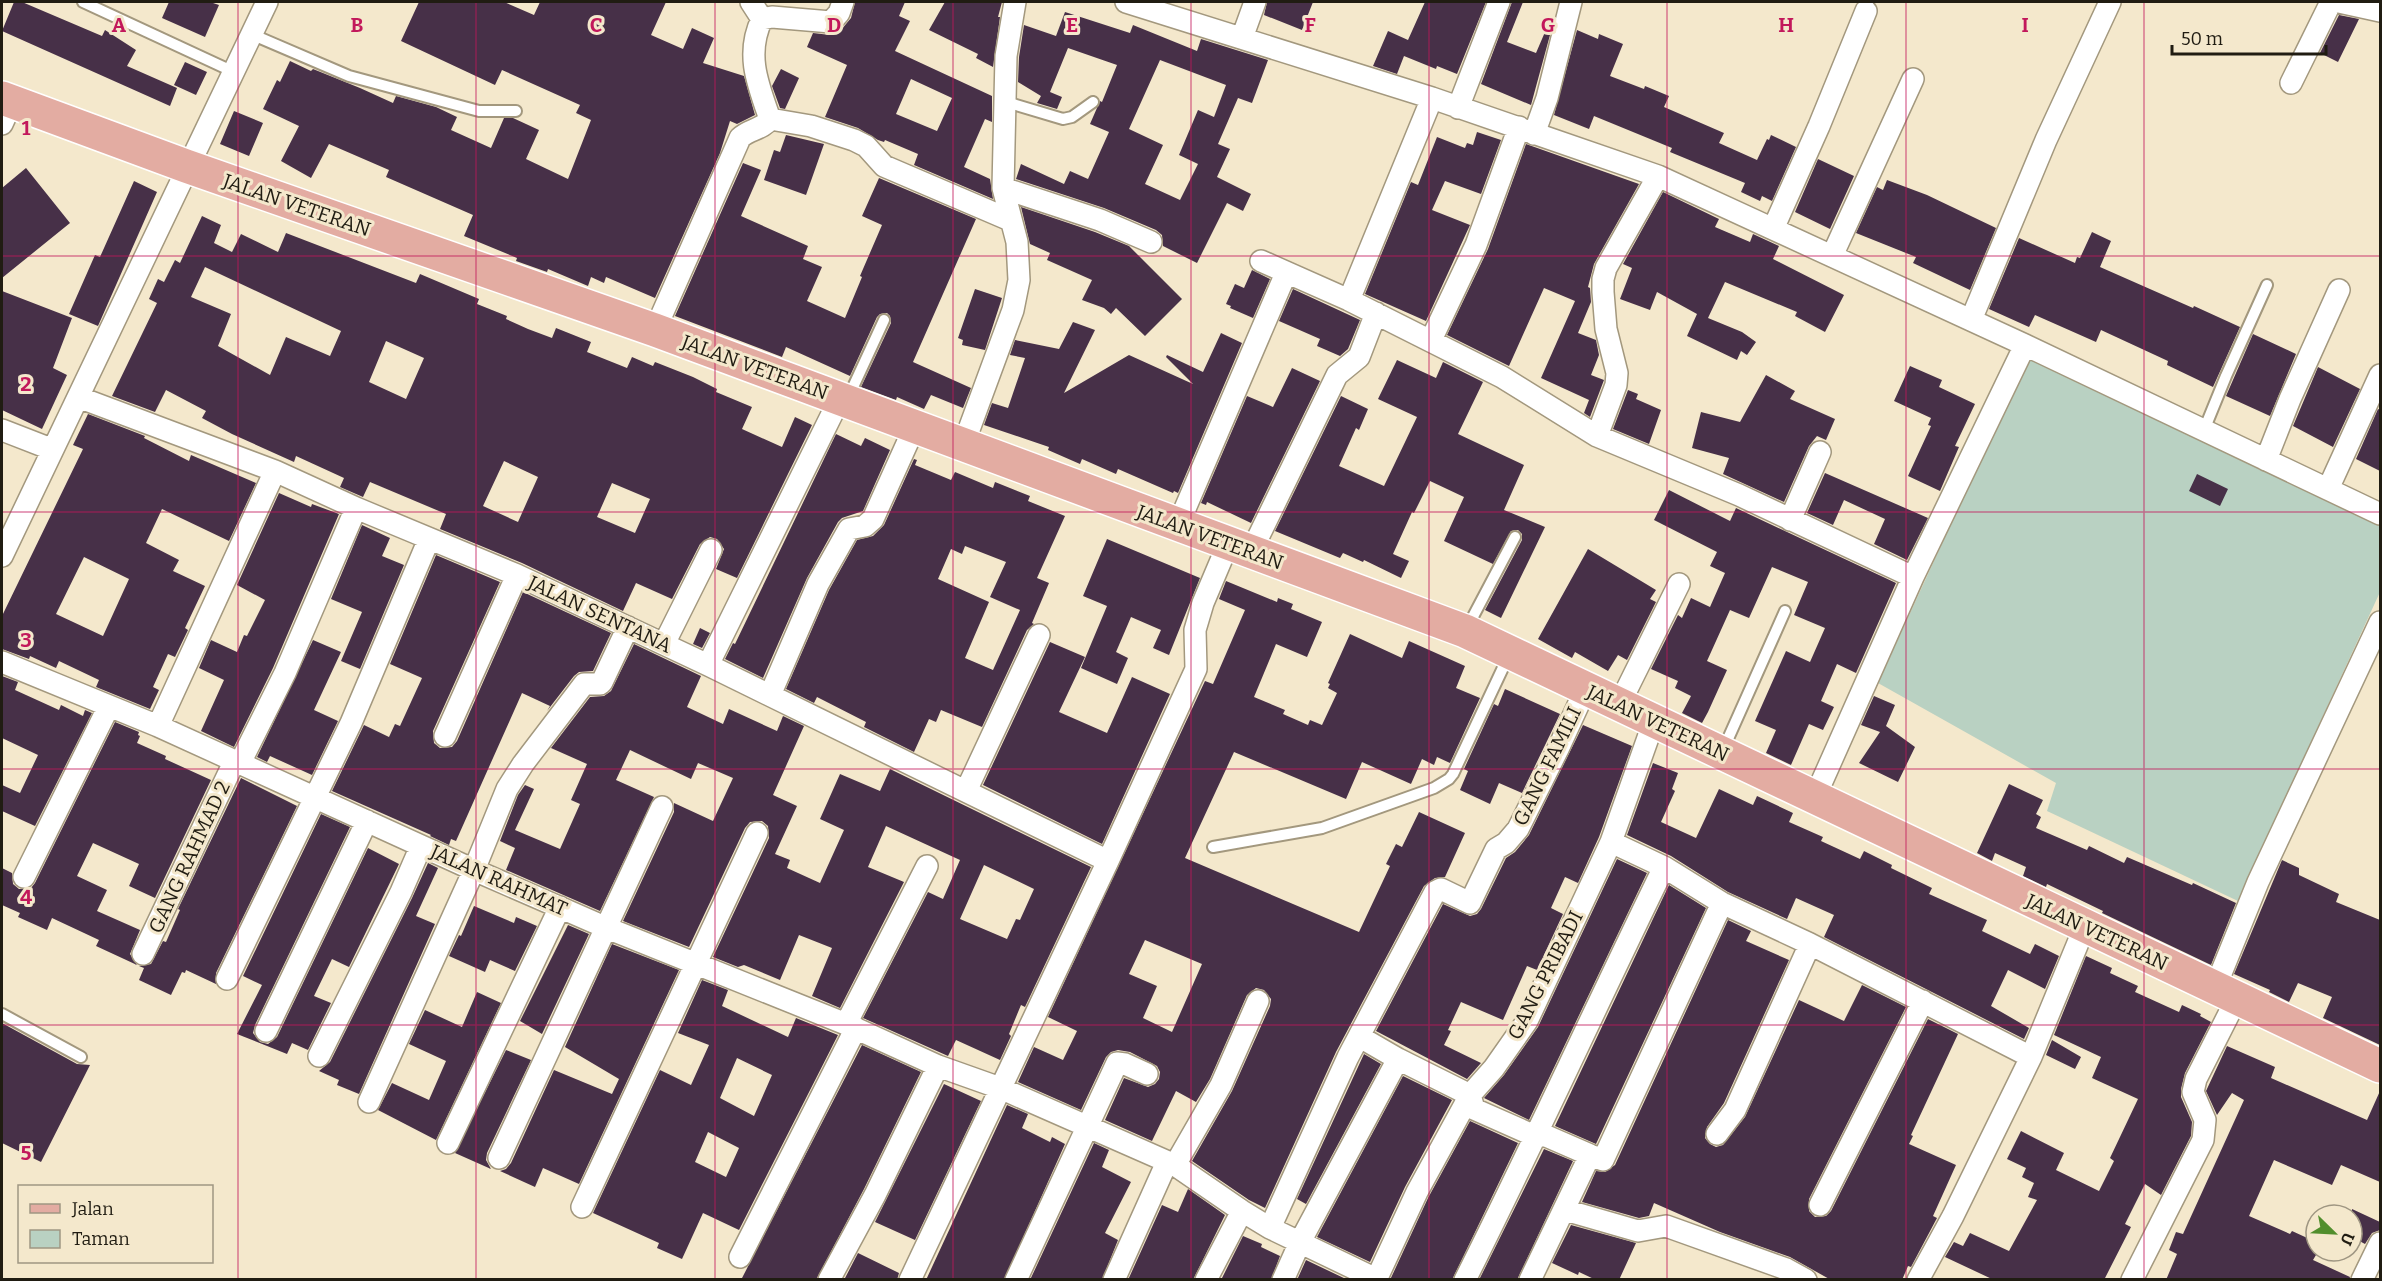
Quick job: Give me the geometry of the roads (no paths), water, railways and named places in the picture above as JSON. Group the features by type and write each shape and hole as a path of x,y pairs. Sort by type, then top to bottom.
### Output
{"main road":[{"name":"JALAN VETERAN","path":"5,108 186,166 655,330 1465,631 2380,1066"}],"street":[{"path":"2,556 186,166 267,2"},
{"path":"770,119 752,52 756,31 756,10 772,17 831,22 839,13 843,2"},
{"path":"964,443 1013,310 1019,280 1017,242 1003,188 1006,56 1015,2"},
{"path":"1126,2 1187,11 1242,38 1432,98 1658,176 2025,345 2380,514"},
{"path":"1242,38 1255,2"},
{"path":"1458,108 1499,2"},
{"path":"1431,340 1527,130 1547,98 1571,2"},
{"path":"1971,320 2046,140 2110,2"},
{"path":"2291,83 2330,4 2338,2 2380,11"},
{"path":"1773,229 1819,126 1866,10"},
{"path":"1832,256 1913,79"},
{"path":"1350,300 1432,98"},
{"path":"770,119 811,126 854,140 866,146 884,166 1010,220"},
{"path":"655,330 740,138 744,134 761,128 770,119"},
{"path":"1597,436 1616,385 1617,373 1606,329 1603,279 1606,268 1658,176"},
{"path":"1003,188 1100,220 1151,242"},
{"path":"1261,261 1350,300 1431,340 1502,377 1597,436 1682,470 1913,577"},
{"path":"1178,525 1286,273"},
{"path":"2266,460 2290,399 2339,290"},
{"path":"910,1280 1196,669 1195,630 1203,603 1240,548 1337,375 1359,357 1376,313"},
{"path":"1815,798 1913,577 2025,345"},
{"path":"2328,489 2380,375"},
{"name":"JALAN SENTANA","path":"78,397 275,471 356,508 517,575 770,695 1108,861"},
{"path":"708,665 844,400"},
{"path":"770,695 818,584 849,529 865,526 873,519 915,426"},
{"path":"2,430 51,449"},
{"path":"1790,520 1820,452"},
{"path":"158,726 275,471"},
{"name":"GANG RAHMAD 2","path":"143,954 237,761 285,673 356,508"},
{"path":"227,979 351,723 429,539"},
{"path":"664,644 711,550"},
{"path":"445,736 517,575"},
{"path":"1619,705 1679,584"},
{"path":"2132,1280 2204,1140 2205,1120 2193,1089 2226,993 2258,882 2380,622"},
{"path":"369,1102 474,870 507,789 523,764 584,684 602,682 628,627"},
{"path":"966,791 1039,635"},
{"name":"JALAN RAHMAT","path":"2,662 158,726 607,928 851,1026 938,1066 1000,1088 1171,1164 1270,1227 1376,1279"},
{"name":"GANG FAMILI","path":"1360,1037 1436,890 1441,889 1470,903 1496,849 1506,843 1518,829 1586,688"},
{"path":"24,877 109,706"},
{"name":"GANG PRIBADI","path":"1376,1279 1417,1192 1470,1095 1494,1068 1527,1021 1611,842 1654,721"},
{"path":"499,1158 662,807"},
{"path":"266,1031 367,821"},
{"path":"582,1207 757,833"},
{"path":"1611,842 1664,867 1722,903 1810,944 2031,1057"},
{"path":"319,1056 401,892 421,846"},
{"path":"740,1257 927,866"},
{"path":"1465,1280 1537,1137 1578,1044 1664,867"},
{"path":"1270,1227 1335,1083 1360,1037 1470,1095 1474,1109 1537,1137 1544,1135 1603,1160 1722,903"},
{"path":"448,1143 560,907"},
{"path":"1918,1280 1953,1216 2031,1057 2085,926"},
{"path":"1717,1134 1735,1110 1810,944"},
{"path":"1114,1280 1171,1164 1221,1085 1258,1001"},
{"path":"1820,1205 1923,1001"},
{"path":"1283,1280 1300,1242 1398,1059"},
{"path":"1016,1280 1117,1063 1120,1062 1147,1074"},
{"path":"829,1280 875,1195 938,1066"},
{"path":"1530,1280 1590,1155"},
{"path":"1565,1210 1638,1231 1666,1226 1786,1269 1806,1280"},
{"path":"1206,1280 1242,1211"},
{"path":"2362,1280 2380,1243"}],"lane":[{"path":"84,2 234,72"},
{"path":"251,34 349,76 479,111 516,111"},
{"path":"1005,102 1063,119 1072,117 1093,102"},
{"path":"2204,430 2267,285"},
{"path":"844,400 884,320"},
{"path":"1465,631 1515,537"},
{"path":"1722,753 1785,610"},
{"path":"1213,847 1322,828 1420,793 1449,779 1510,652"},
{"path":"2,1014 81,1057"}]}
